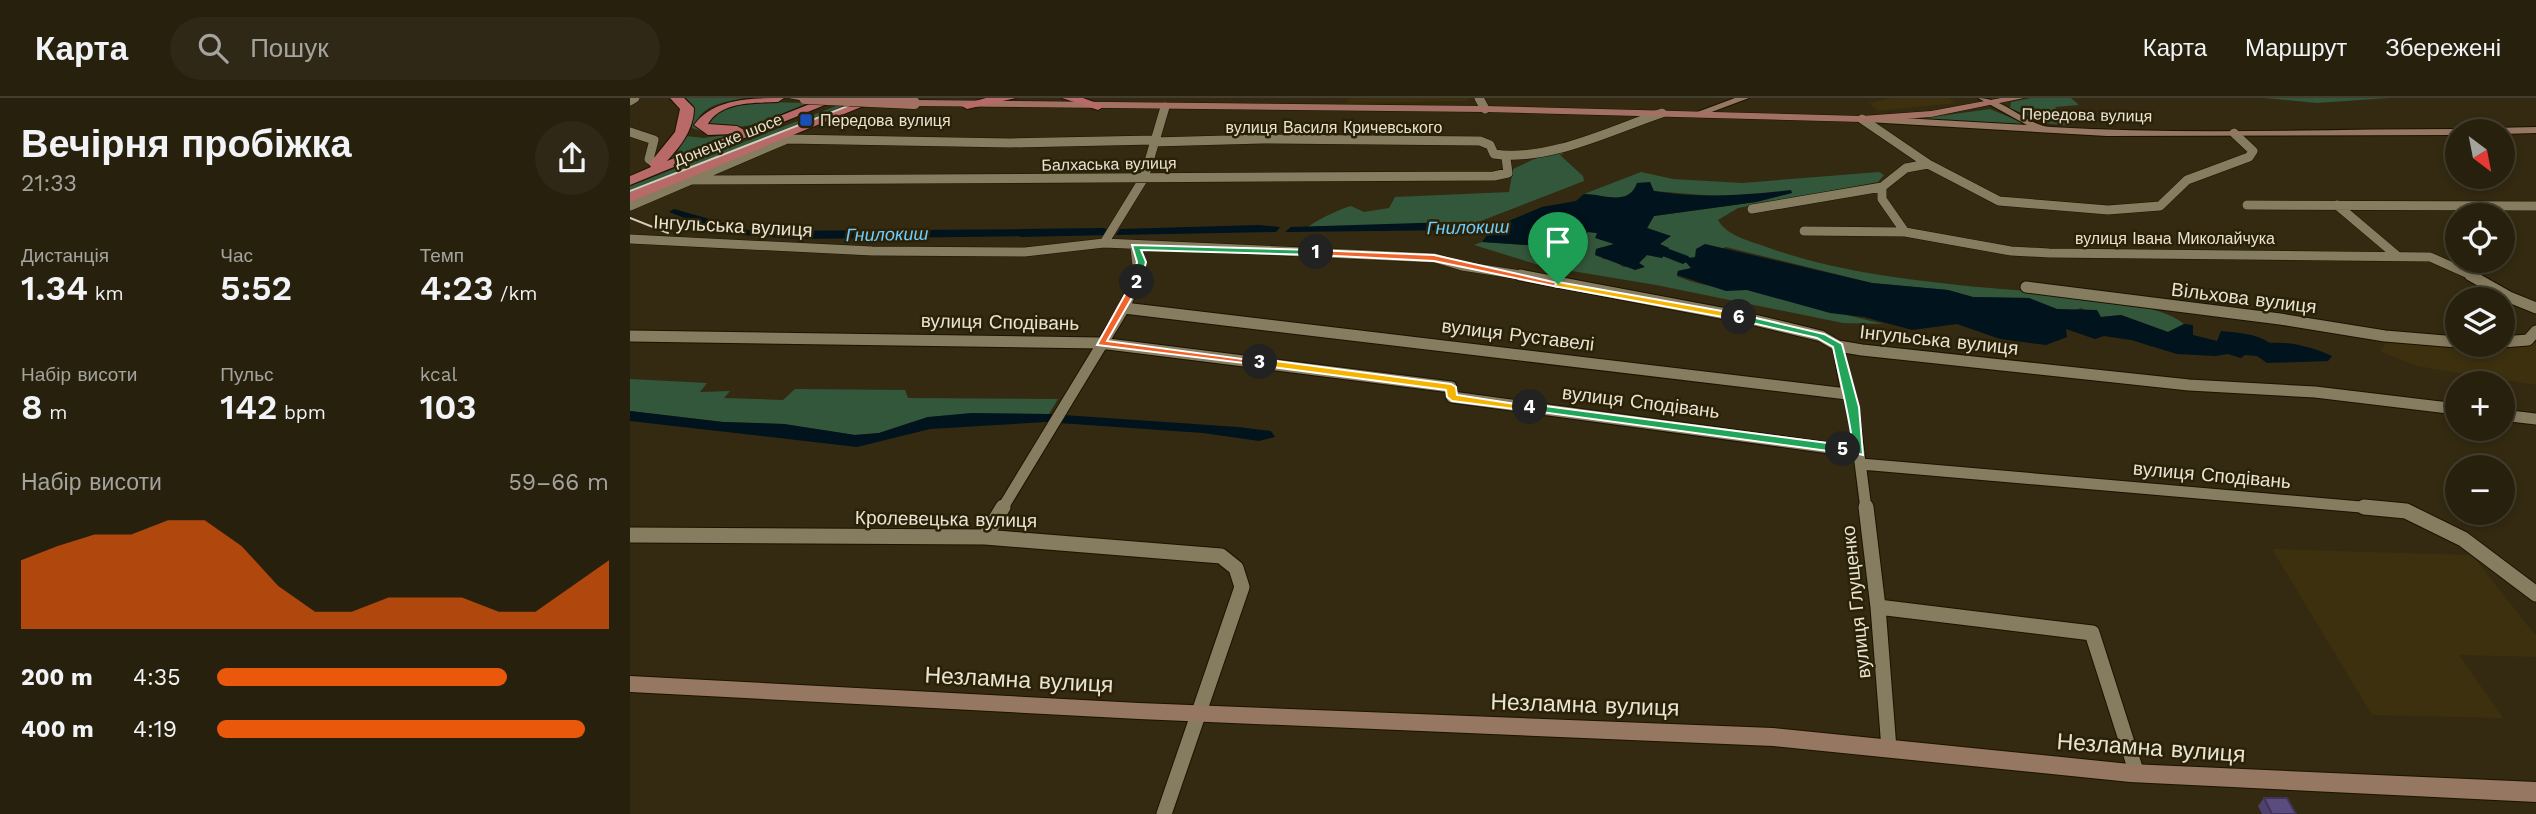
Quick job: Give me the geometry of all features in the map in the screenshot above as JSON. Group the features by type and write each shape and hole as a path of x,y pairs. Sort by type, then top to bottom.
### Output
{"highway":[{"path":"630,182 651,168 674,144 686,120 687,108 676,98"},
{"path":"778,98 723,106 706,115 701,125 708,131 726,131 780,120"},
{"path":"651,168 836,98"},
{"name":"Донецьке шосе","path":"630,182 850,98"},
{"name":"Донецьке шосе","path":"630,197 877,98"},
{"path":"737,155 894,98"},
{"path":"967,104 1010,98"},
{"path":"1068,98 1098,106"}],"main road":[{"name":"Передова вулиця","path":"793,98 1165,107 1482,104 1861,119"},
{"path":"1861,119 1931,114 1988,101 2019,98"}],"street":[{"path":"630,101 635,98"},
{"path":"1697,114 1744,98"},
{"path":"1988,101 2047,131"},
{"path":"1104,243 1144,178 1165,107"},
{"path":"1506,158 1551,148 1662,113"},
{"path":"1861,119 1892,137 1928,164 1999,201 2108,210 2161,206 2187,180 2252,154 2253,151 2234,133"},
{"name":"Передова вулиця","path":"1861,119 2047,131 2445,132"},
{"path":"2515,130 2536,130"},
{"path":"630,132 654,140 649,159 651,168"},
{"name":"вулиця Василя Кричевського","path":"787,139 1032,143 1263,139 1480,141 1490,145 1494,154 1506,158"},
{"name":"Донецьке шосе","path":"630,206 787,139"},
{"name":"Балхаська вулиця","path":"694,180 1498,176 1508,173 1506,158"},
{"path":"1752,209 1882,187 1906,168 1928,164"},
{"path":"1882,187 1882,199 1905,232"},
{"path":"2247,205 2536,206"},
{"path":"2337,205 2396,255"},
{"name":"вулиця Івана Миколайчука","path":"1804,231 1905,232 2011,251 2049,253 2396,255 2446,261 2519,304 2536,308"},
{"name":"Інгульська вулиця","path":"630,239 872,251 1025,252 1104,243 1135,247 1434,258 1462,266 1506,271 1558,284 1742,317 1821,336 1838,346 2189,385 2315,392 2445,408"},
{"path":"985,537 1124,307 1142,262 1135,247"},
{"name":"Вільхова вулиця","path":"2026,287 2320,324 2385,336 2445,341"},
{"name":"вулиця Руставелі","path":"1124,307 1472,346 1847,394"},
{"name":"вулиця Сподівань","path":"630,335 1100,343 1451,387 1452,397 1860,458 2406,511 2463,539 2536,594"},
{"path":"2515,340 2533,337"},
{"path":"1838,346 1847,394 1853,407 1860,458"},
{"path":"2515,417 2536,419"},
{"name":"вулиця Глущенко","path":"1860,458 1878,607 1889,749"},
{"name":"Кролевецька вулиця","path":"630,535 985,537 1205,552 1233,563 1240,574 1242,587"},
{"path":"1164,814 1242,587"},
{"path":"1878,607 2092,633 2137,774"},
{"name":"Незламна вулиця","path":"630,684 1197,714 1759,736 2137,774 2536,792"}],"shaded area":[{"path":"1349,98 1468,98 1468,101 1347,103"},
{"path":"1891,98 1948,98 1956,103 1878,111 1869,103"},
{"path":"2389,339 2445,344 2445,357 2515,357 2515,344 2536,343 2536,385 2515,382 2515,371 2448,371 2416,366 2380,351"},
{"path":"2272,549 2472,555 2536,636 2536,657 2459,655 2503,718 2372,715"}],"green space":[{"path":"686,98 744,98 715,105 703,113 695,126 704,132 692,128 694,106"},
{"path":"857,98 874,98 630,194 630,186"},
{"path":"2031,98 2071,98 2079,105 2055,107 2071,126 2045,123 2010,108 2011,102"},
{"path":"2264,98 2389,98 2317,103"},
{"path":"767,102 808,103 753,125 714,130 705,122 725,107"},
{"path":"1990,109 2031,126 1918,119"},
{"path":"740,133 666,161 677,152 686,136 704,138"},
{"path":"1558,148 1563,154 1560,155 1583,176 1584,181 1473,224 1308,227 1351,206 1364,212 1389,208 1395,197 1509,192 1513,169"},
{"path":"1641,172 1673,179 1742,183 1879,172 1884,175 1878,182 1738,208 1718,220 1726,230 1745,240 1835,267 1934,282 2111,300 2167,314 2184,324 2168,332 2121,315 2101,317 2081,308 2072,311 2057,309 2029,298 1973,297 1948,290 1872,283 1726,247 1696,257 1691,268 1678,271 1677,276 1701,284 1747,290 1883,324 1843,323 1656,285 1542,266 1474,245 1482,242 1542,246 1553,252 1588,232 1597,233 1596,238 1615,244 1596,249 1603,259 1613,259 1623,267 1644,266 1639,263 1647,255 1662,258 1669,249 1660,244 1670,236 1647,228 1654,216 1756,202 1791,193 1716,196 1653,191 1634,192 1623,199 1584,194"},
{"path":"630,379 707,383 700,392 730,391 724,398 783,400 795,389 905,390 908,398 1058,399 1049,414 928,417 879,433 855,435 784,424 723,422 630,411"}],"water":[{"path":"1650,182 1654,191 1688,195 1739,195 1791,190 1792,193 1756,202 1654,216 1647,228 1671,236 1660,244 1669,248 1662,258 1647,255 1639,263 1645,267 1635,270 1595,255 1596,249 1614,244 1595,238 1597,233 1588,232 1571,246 1568,243 1553,252 1542,246 1482,242 1487,235 1464,230 1285,232 1291,227 1451,222 1499,225 1542,207 1576,201 1584,194 1622,197 1628,195 1637,183"},
{"path":"674,209 752,231 1047,229 1043,236 800,239 726,234 669,212"},
{"path":"1259,225 1280,227 1276,232 1116,235 1120,229"},
{"path":"1705,244 1872,283 1948,290 1973,297 2029,298 2057,309 2097,310 2101,317 2121,315 2168,332 2184,324 2193,325 2193,335 2217,341 2221,331 2240,333 2270,343 2286,343 2318,350 2332,356 2328,361 2267,363 2257,356 2245,355 2241,358 2228,354 2177,354 2131,340 2104,336 2095,339 2066,329 2067,337 2046,345 2000,339 1957,324 1912,330 1864,317 1830,313 1747,290 1726,291 1677,275 1678,271 1691,268 1683,259 1695,257 1696,249"},
{"path":"630,411 723,422 784,424 855,435 879,433 928,417 971,413 1049,414 1238,427 1271,431 1275,437 1259,441 1203,433 1045,422 930,429 857,447 630,421"}],"building":[{"path":"2264,798 2287,798 2296,814 2272,814"}],"waterway":[{"name":"Гнилокиш","path":"1021,233 1104,232"},
{"name":"Гнилокиш","path":"1642,243 1683,259"}],"tram line":[{"path":"630,191 868,98"},
{"path":"630,218 668,233"}],"place":[{"name":"Передова вулиця","path":"806,120"}],"route":[{"path":"1135,247 1434,258 1558,284 1742,317 1833,341 1838,346 1844,368 1859,452 1452,397 1451,387 1100,343 1110,332 1137,282 1142,262 1135,247"}]}
